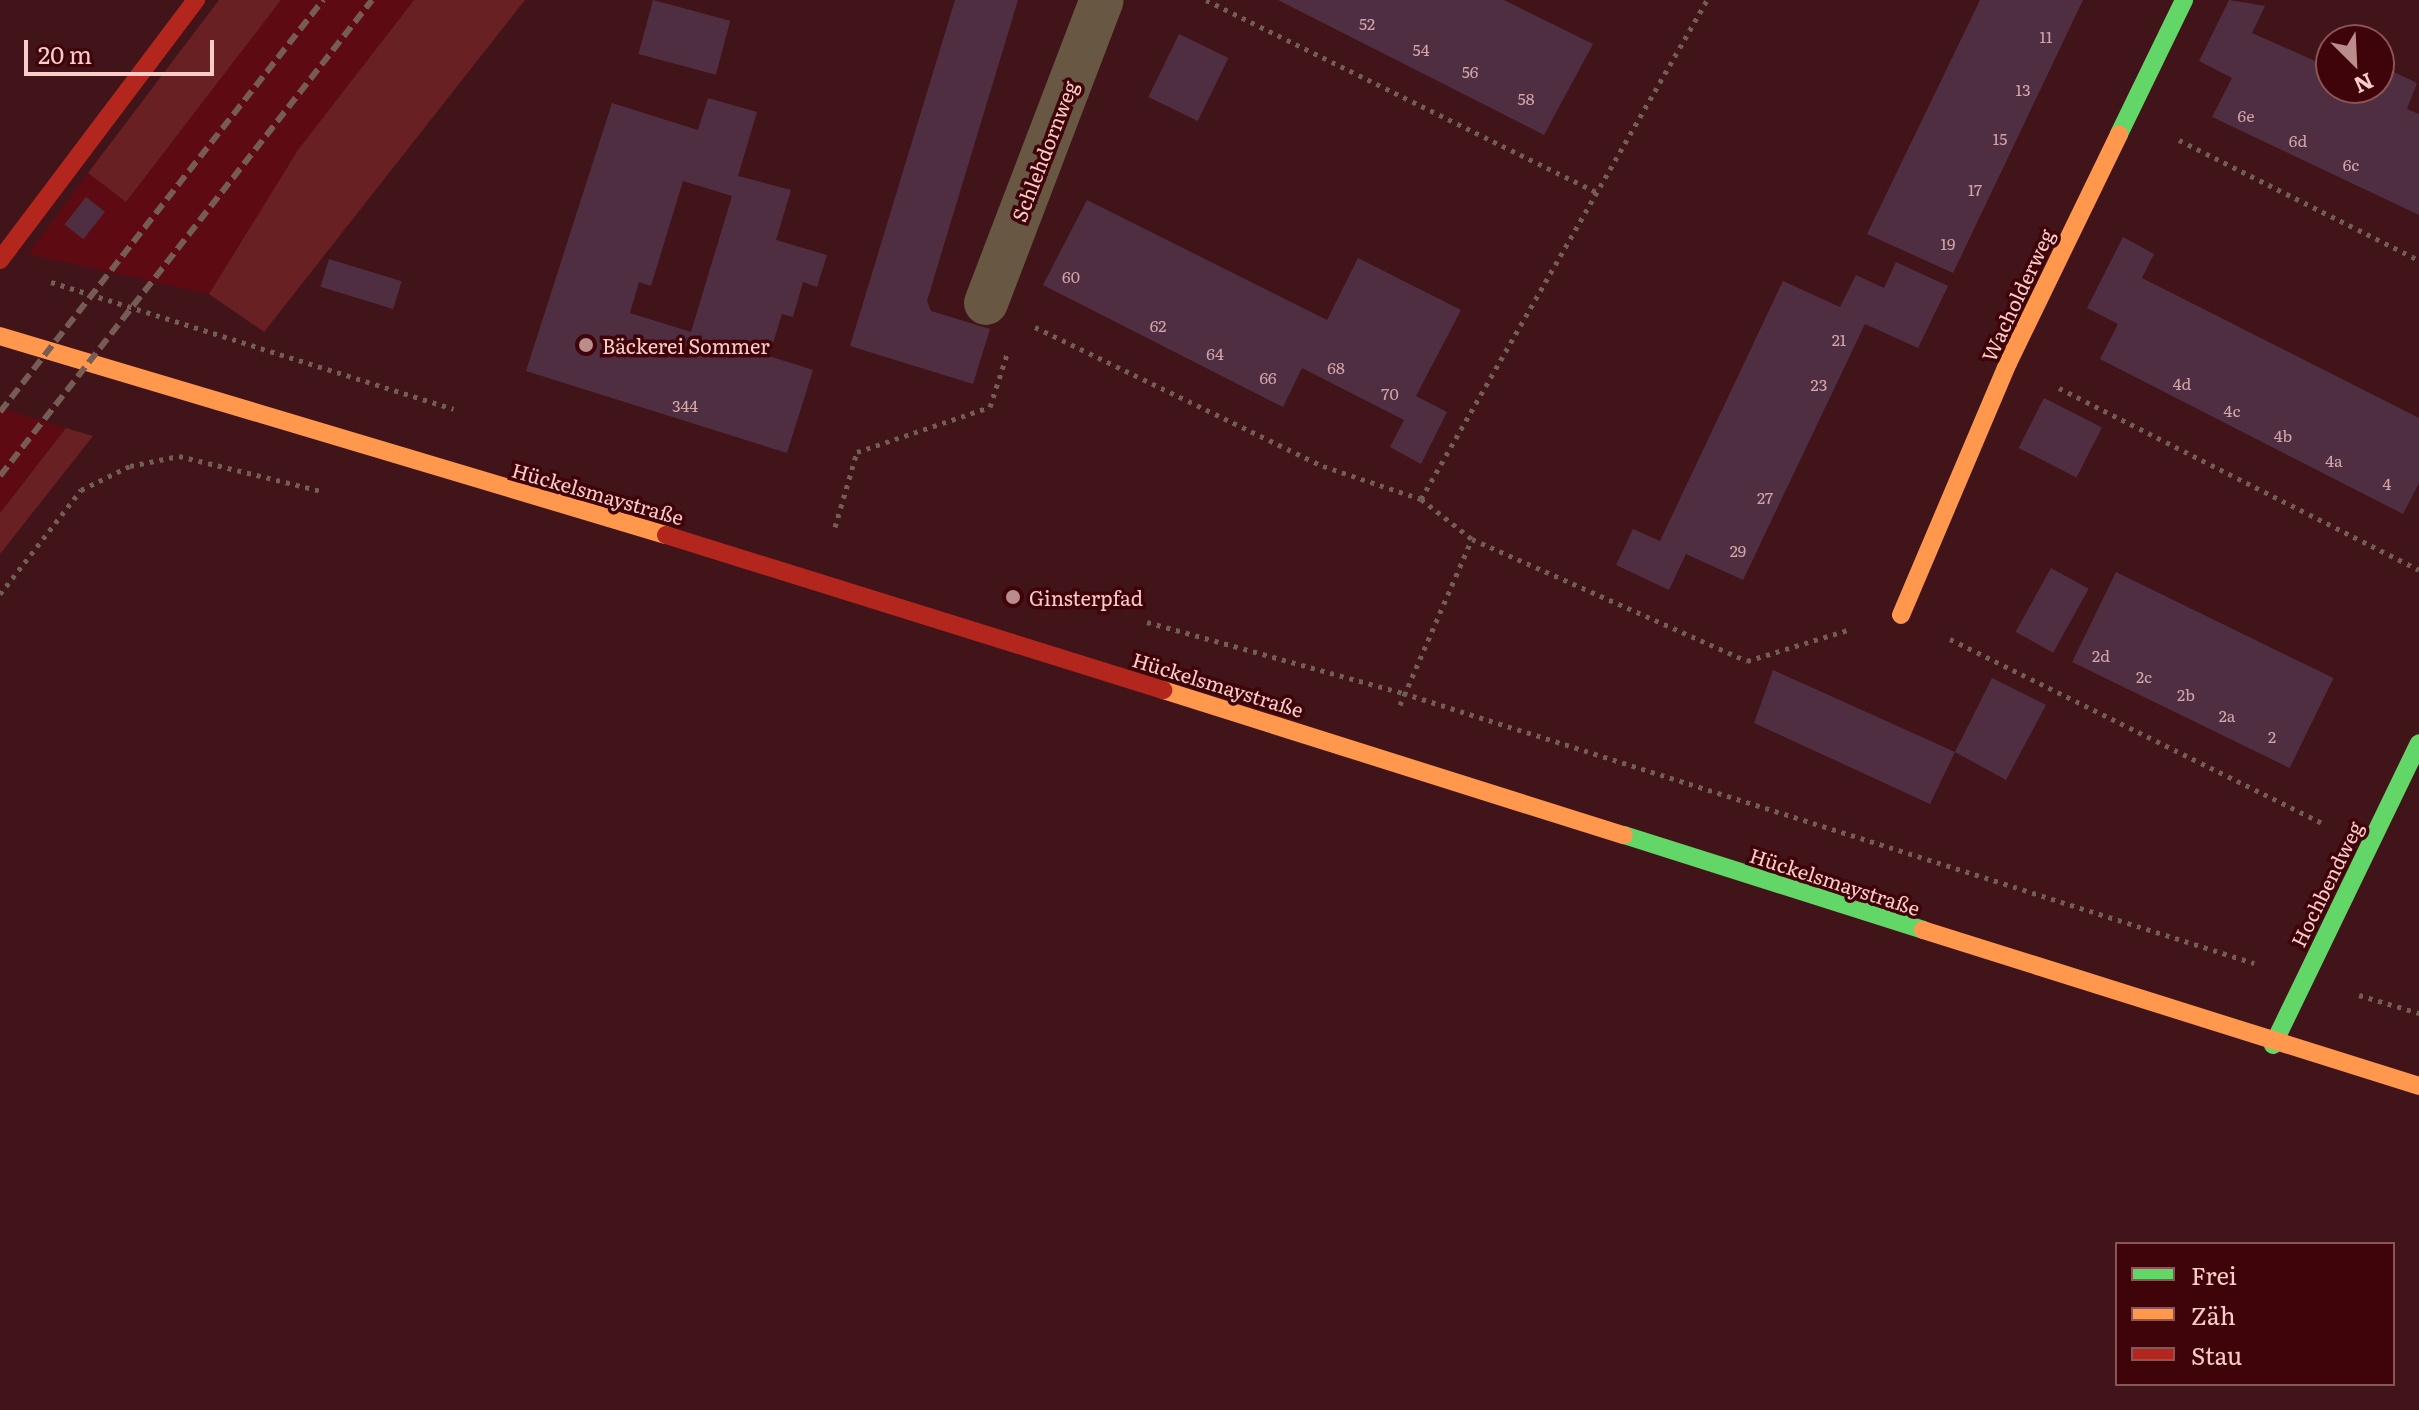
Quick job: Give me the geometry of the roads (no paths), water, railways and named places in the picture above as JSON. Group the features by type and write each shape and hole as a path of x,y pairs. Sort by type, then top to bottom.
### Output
{"main road":[{"path":"0,260 196,0"},
{"name":"Wacholderweg","path":"1901,615 2008,363 2184,0"},
{"name":"Hückelsmaystraße","path":"0,336 1387,761 2273,1045 2419,1086"},
{"name":"Hochbendweg","path":"2273,1045 2419,743"}],"street":[{"name":"Schlehdornweg","path":"1002,311 1102,0"}],"railway":[{"path":"0,412 323,0"},
{"path":"0,476 372,0"}],"place":[{"name":"Bäckerei Sommer","path":"586,345"},
{"name":"Ginsterpfad","path":"1013,597"}]}
